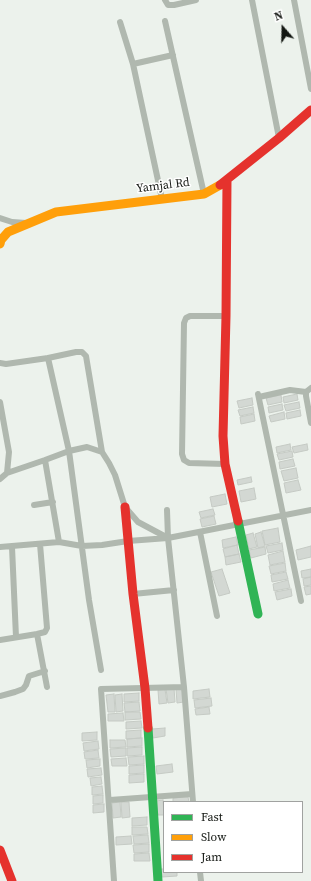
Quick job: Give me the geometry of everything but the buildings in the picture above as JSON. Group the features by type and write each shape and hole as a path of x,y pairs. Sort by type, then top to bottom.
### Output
{"street":[{"path":"165,0 168,5 196,0"},
{"path":"252,0 280,138"},
{"path":"294,0 311,89"},
{"path":"166,21 172,55 204,194"},
{"path":"120,22 133,64 162,199"},
{"path":"133,64 172,55"},
{"name":"Yamjal Rd","path":"0,244 1,240 8,232 56,212 204,194 227,180 280,138 311,110"},
{"path":"227,180 223,436 225,464 258,614"},
{"path":"0,218 12,222 28,223"},
{"path":"225,464 189,463 184,460 182,454 184,322 186,318 190,316 226,316"},
{"path":"0,363 6,364 48,358 76,352 82,352 86,356 102,452 115,475 125,507 145,688 154,798 158,881"},
{"path":"48,358 69,451 89,600 101,670"},
{"path":"300,600 258,395 290,390 306,392 311,388"},
{"path":"306,392 311,424"},
{"path":"0,402 9,452 7,473"},
{"path":"0,479 7,473 69,451 87,447 102,452"},
{"path":"45,460 59,542"},
{"path":"34,505 53,502"},
{"path":"125,507 138,522 168,538"},
{"path":"167,510 168,538 184,687 193,801"},
{"path":"0,547 59,542 82,546 102,545 128,541 168,538 311,510"},
{"path":"200,532 218,616"},
{"path":"0,640 45,632 47,628 40,544"},
{"path":"12,547 16,637"},
{"path":"134,594 174,590"},
{"path":"37,634 47,687"},
{"path":"0,696 23,689 29,676 45,671"},
{"path":"114,881 110,800 101,689 184,687"},
{"path":"110,800 154,798 192,794"},
{"path":"0,850 12,881"}],"traffic: fast":[{"path":"238,521 258,614"},
{"path":"148,728 158,881"}],"traffic: slow":[{"path":"0,244 1,240 8,232 56,212 204,194 220,185"}],"traffic: jam":[{"path":"220,185 279,138 311,110"},
{"path":"227,180 223,436 225,464 238,521"},
{"path":"125,507 148,728"},
{"path":"0,850 12,881"}]}
